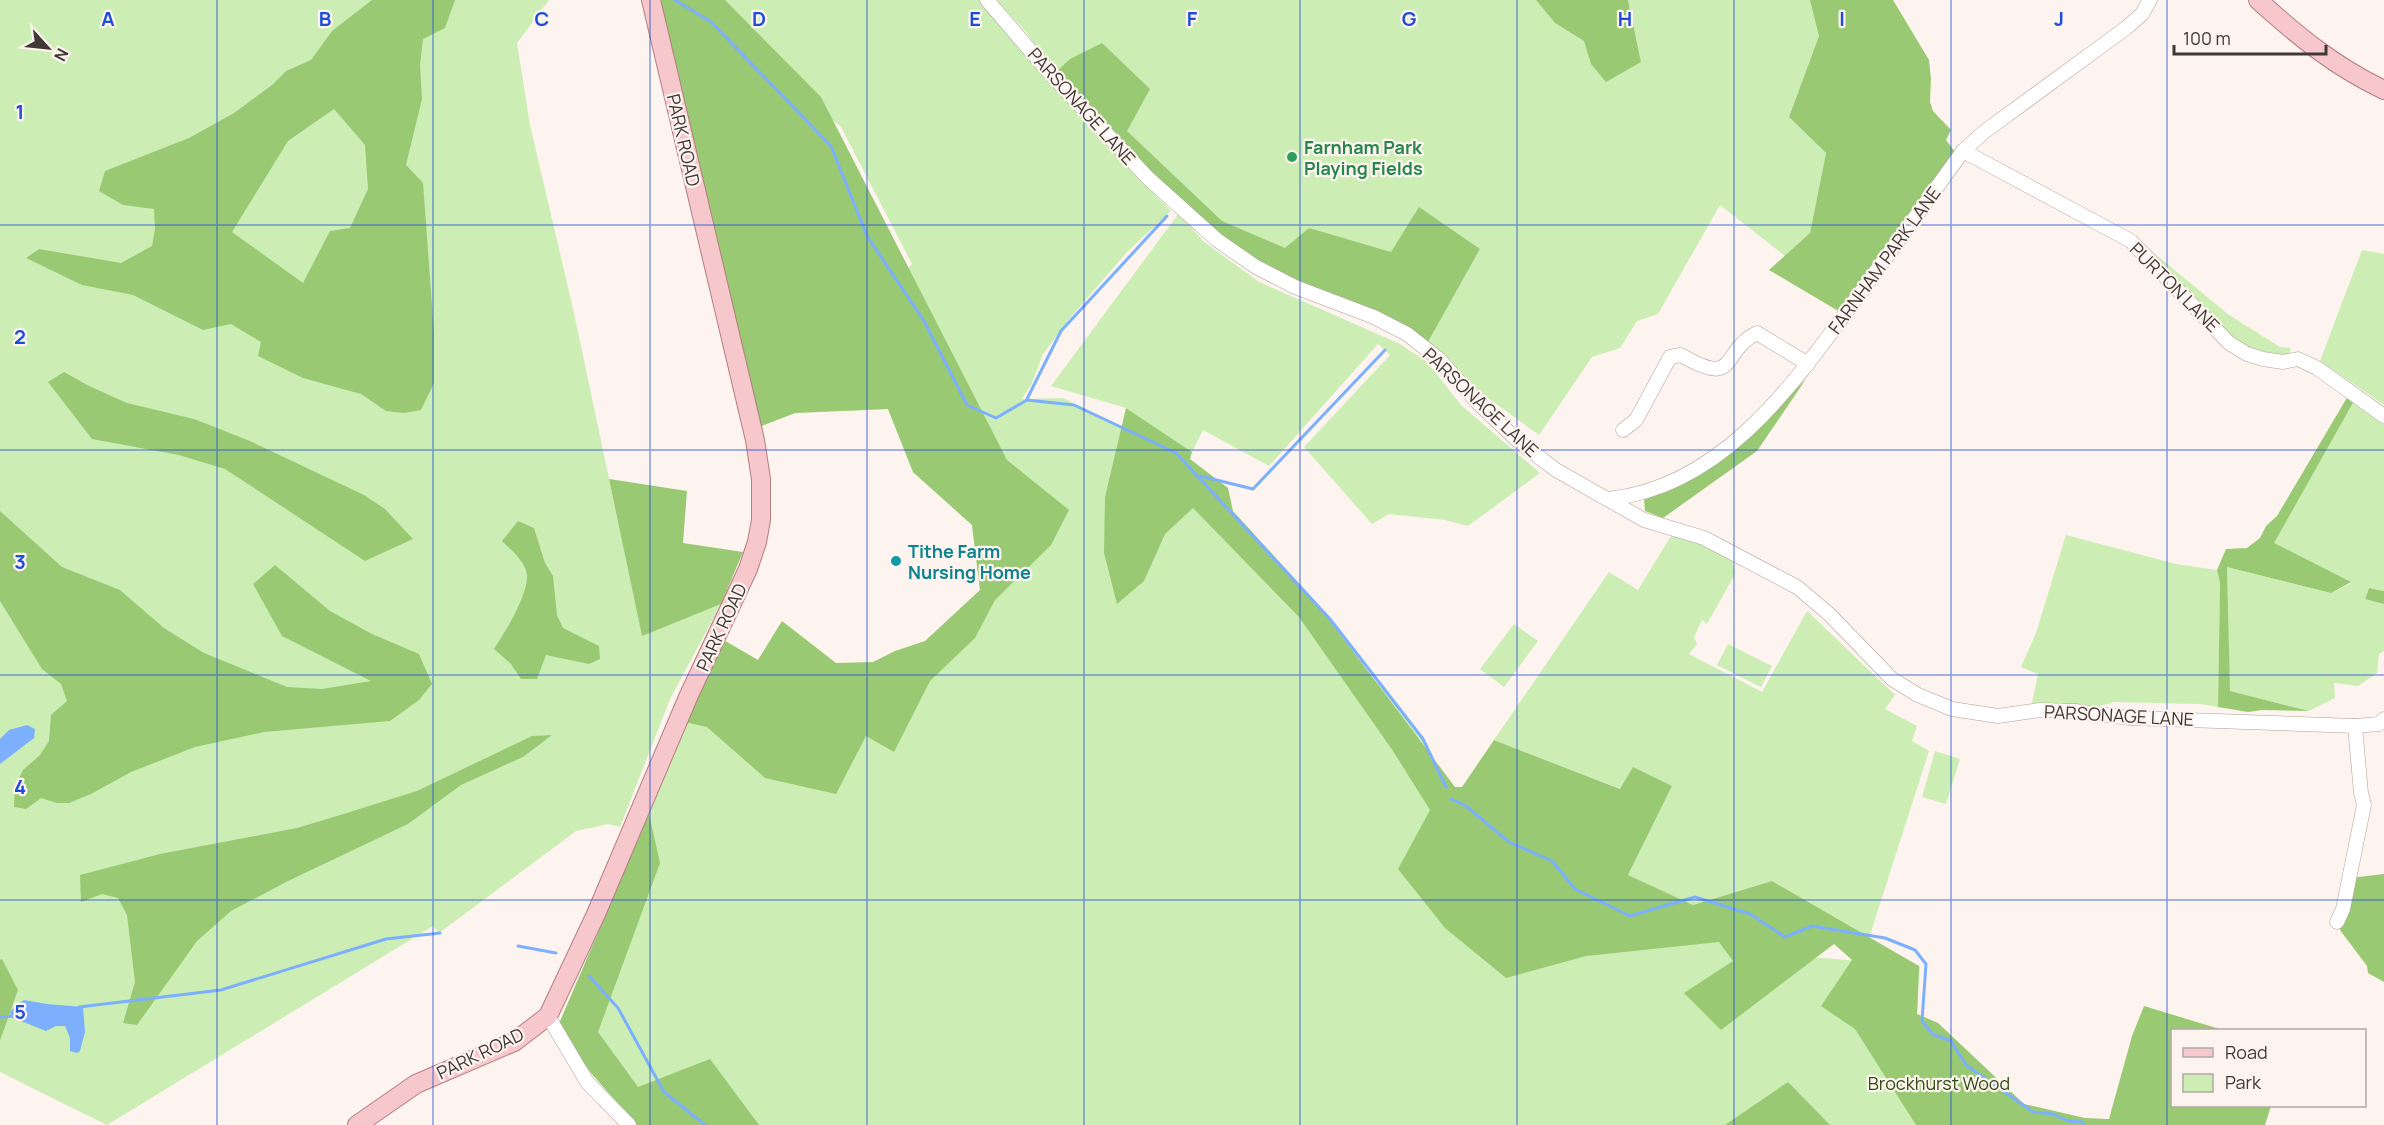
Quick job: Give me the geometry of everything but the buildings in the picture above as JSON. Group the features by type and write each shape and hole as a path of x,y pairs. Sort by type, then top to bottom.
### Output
{"main road":[{"name":"PARK ROAD","path":"357,1125 416,1084 514,1041 548,1016 596,914 689,695 748,569 757,542 761,520 761,479 755,440 651,0"},
{"path":"2258,0 2318,52 2359,78 2384,90"}],"street":[{"name":"PARSONAGE LANE","path":"987,0 1047,70 1148,178 1217,240 1256,267 1295,287 1374,317 1407,334 1439,359 1477,402 1518,441 1556,470 1644,520 1704,538 1797,587 1829,614 1892,679 1918,695 1952,709 1998,716 2040,710 2074,711 2130,718 2355,726 2379,724 2384,719"},
{"name":"FARNHAM PARK LANE","path":"1608,499 1631,497 1683,478 1732,442 1767,412 1808,364 1963,151 1984,132 2126,28 2142,14 2150,0"},
{"name":"PURTON LANE","path":"1963,151 2131,241 2229,343 2247,354 2283,362 2298,359 2317,368 2384,416"},
{"path":"1623,430 1639,426 1670,357 1680,355 1699,366 1714,370 1729,363 1748,338 1757,333 1808,364"},
{"path":"2337,922 2343,909 2364,805 2355,726"},
{"path":"548,1016 587,1082 629,1125"}],"green space":[{"path":"0,0 549,0 517,43 530,125 574,313 642,635 721,604 670,699 620,827 608,824 576,831 439,933 433,926 107,1125 0,1072 0,1041 18,990 0,960"},
{"path":"372,0 455,0 445,28 423,39 420,65 422,99 406,165 423,183 434,332 434,383 421,410 404,413 386,411 361,394 303,378 258,356 261,342 231,324 203,330 133,295 82,285 26,258 39,249 121,263 152,246 155,229 154,209 123,205 99,191 105,171 189,138 234,113 272,85 286,71 311,60 332,31","holes":["334,109 365,145 368,189 350,228 330,231 303,283 232,232 288,141"]},
{"path":"656,0 725,0 821,97 1007,460 1069,510 1051,545 995,600 975,638 930,681 894,752 866,736 836,794 765,778 707,727 685,722 722,639 758,660 782,621 836,663 873,662 895,651 925,641 980,590 972,525 913,472 888,409 795,413 759,427"},
{"name":"Brockhurst Wood","path":"704,0 979,0 1014,37 1093,131 1171,211 1128,251 1070,318 1043,354 1032,383 1022,399 1063,398 1179,453 1315,606 1376,682 1382,685 1422,738 1444,791 1798,956 1920,966 1917,1014 1938,1023 2016,1125 647,1125 558,1026 649,814 685,722 901,675 980,590 972,525 913,472 888,409 795,413 759,427 756,413 912,264 841,127"},
{"path":"996,0 1536,0 1555,23 1585,41 1591,64 1641,62 1628,0 1845,0 1819,36 1789,117 1826,153 1810,233 1785,256 1720,205 1658,314 1637,321 1620,348 1592,357 1539,435 1481,393 1428,342 1480,249 1383,290 1255,256 1055,73 1026,32"},
{"path":"1536,0 1628,0 1641,62 1606,82 1591,64 1584,41 1555,23"},
{"path":"1810,0 1893,0 1929,60 1930,102 1933,111 1951,130 1946,140 1955,152 1840,312 1769,270 1810,233 1826,153 1789,117 1819,36"},
{"path":"1102,43 1150,89 1127,131 1222,221 1285,248 1309,228 1391,252 1419,207 1480,249 1428,342 1394,320 1266,267 1221,238 1158,182 1055,73 1070,59"},
{"path":"1179,213 1203,241 1259,282 1400,344 1427,362 1461,405 1540,473 1468,526 1445,520 1389,514 1372,524 1304,447 1390,355 1378,344 1269,466 1203,430 1192,452 1126,408 1051,386"},
{"path":"2148,248 2229,315 2280,347 2291,348 2288,358 2247,351"},
{"path":"2362,250 2384,254 2384,405 2320,361"},
{"path":"64,372 127,403 194,419 250,441 364,495 385,509 413,539 365,561 225,469 179,455 92,439 48,382"},
{"path":"1806,379 1757,451 1663,518 1645,511 1644,499 1667,491 1689,479 1732,450"},
{"path":"2348,396 2354,401 2274,543 2351,582 2331,593 2227,567 2230,691 2309,711 2248,712 2218,707 2220,583 2217,570 2226,549 2247,548 2260,538 2266,526 2277,516"},
{"path":"2354,401 2384,424 2384,591 2369,588 2365,599 2384,604 2384,651 2379,654 2377,673 2358,686 2334,683 2335,698 2309,711 2229,691 2227,567 2331,593 2351,583 2273,543"},
{"name":"Brockhurst Wood","path":"1126,408 1192,452 1190,459 1228,488 1233,511 1316,602 1455,787 1462,787 1494,740 1620,789 1633,767 1672,786 1628,875 1693,905 1772,881 1919,966 1917,1014 1938,1023 2024,1104 2085,1118 2109,1119 2132,1036 2144,1006 2220,1029 2171,1029 2171,1107 2271,1107 2265,1125 1916,1125 1855,1029 1821,1006 1852,960 1834,944 1721,1030 1684,993 1733,961 1719,942 1586,956 1506,978 1445,928 1398,869 1430,810 1393,751 1299,617 1193,508 1165,534 1144,581 1117,604 1104,553 1105,497"},
{"path":"609,479 687,491 683,543 743,552 721,604 642,636"},
{"path":"0,511 62,567 120,590 164,628 204,653 287,687 322,689 371,681 282,636 253,584 275,565 330,611 372,634 419,654 432,684 419,700 390,721 264,732 195,747 131,772 69,803 57,803 41,798 26,809 14,807 15,786 23,770 40,755 49,741 51,715 67,701 61,684 42,669 0,601"},
{"path":"518,521 534,528 545,563 553,576 557,615 563,628 599,646 600,659 589,664 546,655 537,679 521,679 511,664 494,649 515,614 526,584 527,575 524,565 502,541"},
{"path":"2066,535 2176,564 2217,570 2220,583 2218,707 2201,704 2113,702 2094,707 2073,707 2032,703 2038,674 2021,667 2036,633"},
{"path":"1671,536 1692,540 1732,558 1735,574 1707,624 1702,620 1694,637 1697,644 1689,654 1762,692 1807,611 1895,695 1885,709 1917,726 1912,741 1929,751 1869,938 1772,881 1693,905 1628,875 1672,786 1621,789 1494,740 1609,572 1638,590"},
{"path":"2369,588 2384,591 2384,604 2365,599"},
{"path":"1514,624 1538,641 1504,687 1480,669"},
{"path":"1728,644 1772,666 1761,687 1717,665"},
{"path":"552,735 523,757 461,785 408,824 231,911 197,941 137,1025 123,1023 135,982 127,915 118,898 102,894 81,902 80,875 160,854 297,828 417,791 532,736"},
{"path":"1935,751 1960,759 1946,804 1922,797"},
{"path":"649,814 660,863 598,1032 638,1087 710,1059 759,1125 637,1125 591,1073 558,1026"},
{"path":"2384,874 2384,982 2368,973 2367,966 2340,930 2350,878"},
{"path":"2,959 18,990 0,1041 0,960"},
{"path":"1788,1082 1830,1125 1725,1125"}],"water":[{"path":"27,725 35,729 34,738 0,764 0,739 9,730"},
{"path":"24,1000 83,1007 85,1032 80,1051 77,1053 70,1051 70,1038 65,1026 56,1026 46,1031 11,1017 10,1012"}],"waterway":[{"path":"675,0 711,22 831,146 867,236 924,321 967,405 996,418 1027,400 1074,405 1176,453 1330,619 1423,739 1446,787"},
{"path":"1027,399 1061,331 1167,216"},
{"path":"1200,476 1253,489 1385,350"},
{"path":"1451,799 1466,806 1509,842 1552,861 1575,889 1630,916 1695,897 1750,914 1785,937 1812,926 1885,938 1915,950 1926,964 1922,1021 1932,1034 1951,1041 1966,1065 2033,1112 2053,1114 2068,1121 2082,1122 2084,1125"},
{"path":"79,1007 221,990 386,939 440,933"},
{"path":"518,946 556,953"},
{"path":"589,976 618,1008 664,1092 705,1125"},
{"path":"0,1017 14,1016"}],"place":[{"name":"Farnham Park Playing Fields","path":"1292,157"},
{"name":"Tithe Farm Nursing Home","path":"896,561"}]}
